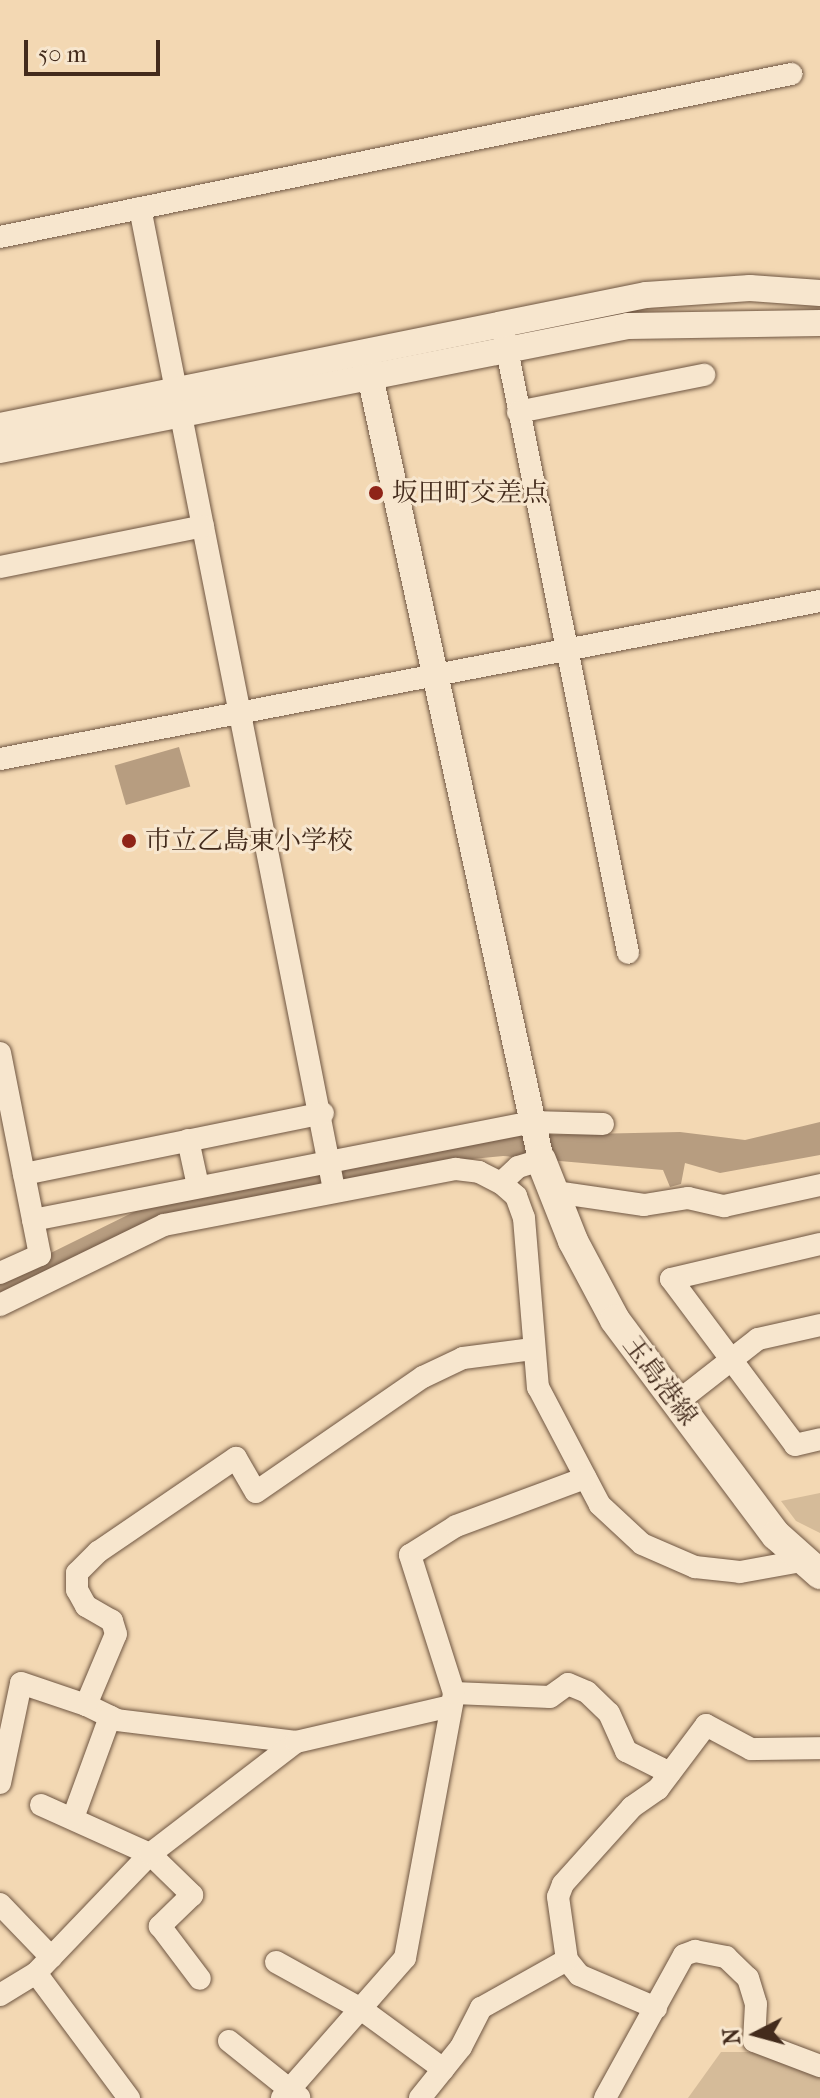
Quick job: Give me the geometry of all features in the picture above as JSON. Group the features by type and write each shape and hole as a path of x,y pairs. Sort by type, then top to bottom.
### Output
{"main road":[{"name":"玉島港線","path":"541,1160 573,1241 615,1320 776,1535 815,1564"}],"street":[{"path":"0,237 791,74"},
{"path":"140,208 323,1113 334,1190"},
{"path":"0,426 179,402 504,338 659,293 750,288 820,293"},
{"path":"504,338 628,326 820,323"},
{"path":"504,338 628,953"},
{"path":"368,365 438,674 541,1160 518,1167 501,1183"},
{"path":"518,412 704,375"},
{"path":"0,450 179,402"},
{"path":"0,567 203,526"},
{"path":"0,759 820,601"},
{"path":"0,1053 46,1283"},
{"path":"24,1174 323,1113"},
{"path":"33,1220 533,1122 603,1124"},
{"path":"188,1140 198,1186"},
{"path":"0,1305 164,1225 456,1169 479,1172 501,1183 516,1196 524,1218 532,1349 538,1387 585,1478 620,1527 668,1558 729,1572 815,1564"},
{"path":"555,1192 644,1205 688,1198 724,1206 820,1185"},
{"path":"820,1244 671,1279 795,1445 820,1439"},
{"path":"0,1273 40,1255"},
{"path":"676,1403 758,1339 820,1325"},
{"path":"86,1705 116,1634 112,1621 86,1606 77,1590 77,1573 98,1552 236,1458 256,1492 423,1377 463,1358 532,1349"},
{"path":"229,2041 290,2095 405,1958 452,1699 410,1555 456,1526 585,1478"},
{"path":"0,1783 21,1683 86,1705 110,1717 296,1742"},
{"path":"0,1995 43,1965 150,1854 296,1742 452,1699 550,1697 568,1684 587,1692 609,1713 626,1751 670,1773"},
{"path":"73,1818 110,1717"},
{"path":"656,2008 579,1975 567,1960 558,1897 563,1884 670,1773 706,1725 751,1749 820,1748"},
{"path":"41,1805 150,1854 192,1895 160,1926 200,1979"},
{"path":"0,1904 129,2098"},
{"path":"605,2098 684,1955 717,1952 754,1989 754,2041 820,2066"},
{"path":"420,2098 443,2069 481,2008 567,1960"},
{"path":"276,1962 361,2009 443,2069"}],"shaded area":[{"path":"179,747 190,786 126,805 115,765"},
{"path":"820,1122 820,1155 720,1173 685,1163 681,1184 670,1187 663,1170 503,1156 431,1163 200,1210 0,1299 0,1278 146,1206 500,1136 680,1132 745,1140"},
{"path":"820,1493 820,1533 796,1521 781,1501"},
{"path":"721,2052 761,2052 820,2073 820,2098 688,2098"}],"place":[{"name":"坂田町交差点","path":"376,493"},
{"name":"市立乙島東小学校","path":"129,841"}]}
